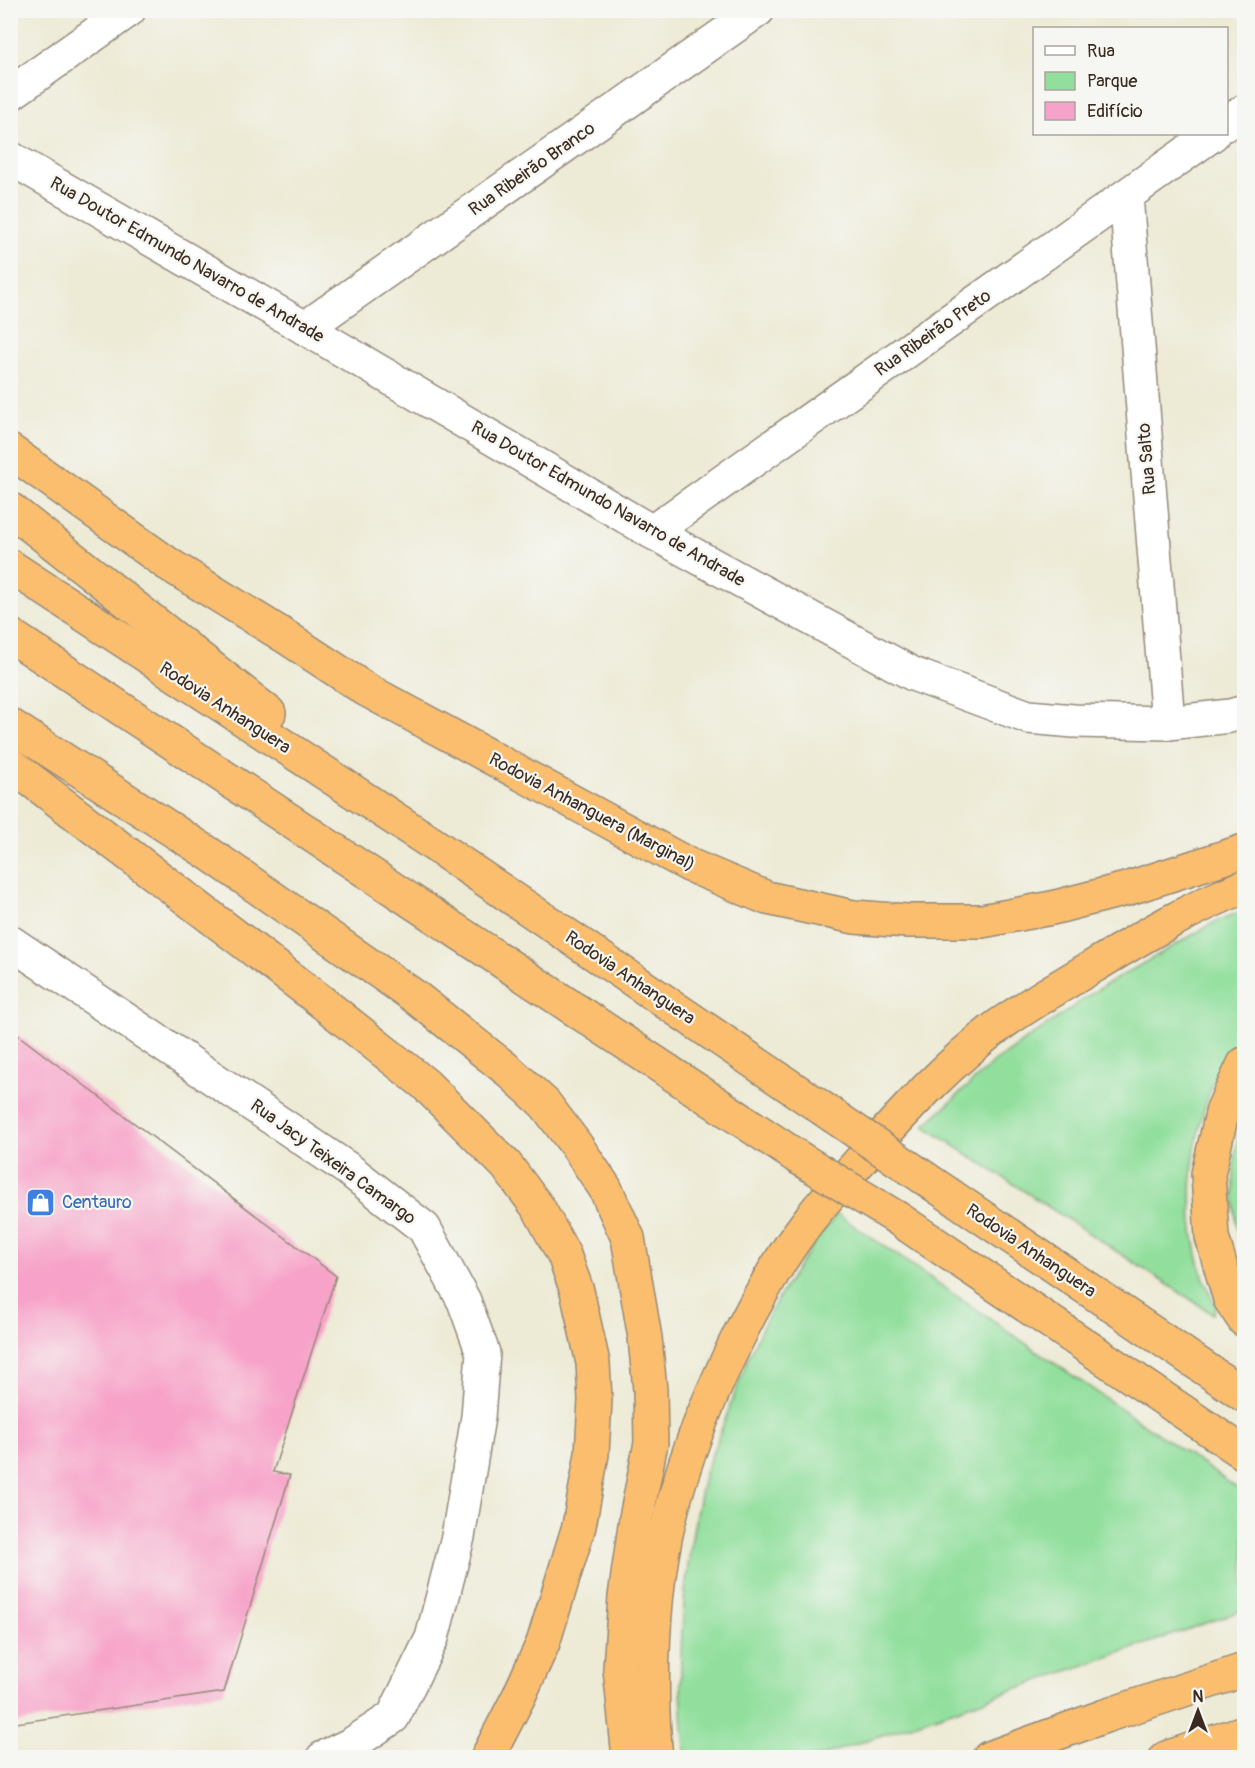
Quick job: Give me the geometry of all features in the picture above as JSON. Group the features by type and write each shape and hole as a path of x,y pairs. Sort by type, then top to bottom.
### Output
{"highway":[{"name":"Rodovia Anhanguera (Marginal)","path":"10,451 168,564 365,689 689,865 767,898 854,917 907,921 982,921 1052,908 1126,889 1245,851"},
{"path":"10,509 424,838"},
{"name":"Rodovia Anhanguera","path":"10,566 424,838 1245,1395"},
{"path":"10,635 799,1158 897,1218 1245,1453"},
{"path":"10,725 207,853 414,996 509,1071 544,1104 576,1145 605,1188 628,1238 645,1338 650,1390 651,1443 636,1518 625,1597 620,1668 629,1758"},
{"path":"10,764 313,995 425,1084 506,1165 539,1209 564,1255 578,1291 593,1363 596,1400 592,1454 579,1526 543,1643 519,1696 486,1758"},
{"path":"655,1747 654,1658 658,1584 669,1522 687,1457 711,1394 740,1333 770,1277 809,1220 907,1109 945,1071 998,1026 1115,953 1177,919 1245,887"},
{"path":"1245,1064 1223,1109 1208,1174 1212,1237 1230,1299 1245,1320"},
{"path":"989,1758 1104,1716 1245,1670"},
{"path":"1166,1758 1245,1732"}],"street":[{"path":"10,94 129,10"},
{"name":"Rua Ribeirão Branco","path":"305,328 758,10"},
{"path":"1228,123 1245,111"},
{"name":"Rua Ribeirão Preto","path":"652,532 1212,135"},
{"name":"Rua Doutor Edmundo Navarro de Andrade","path":"10,158 652,532 913,674 1028,717 1074,721 1168,723 1230,716 1245,712"},
{"name":"Rua Salto","path":"1126,196 1168,723"},
{"name":"Rua Jacy Teixeira Camargo","path":"10,942 348,1169 424,1228 464,1301 483,1353 478,1417 458,1537 432,1638 393,1718 337,1751"}],"green space":[{"path":"1244,910 1244,1034 1225,1060 1207,1099 1200,1123 1192,1173 1192,1224 1203,1277 1216,1306 1213,1314 924,1126 993,1063 1097,990 1215,922"},
{"path":"1244,1108 1244,1259 1237,1228 1233,1183"},
{"path":"837,1214 1244,1493 1244,1610 818,1757 686,1757 681,1689 683,1621 690,1553 704,1478 758,1336 798,1267"}],"building":[{"path":"10,1029 336,1276 273,1472 290,1475 224,1692 10,1724"}],"place":[{"name":"Centauro","path":"41,1202"}]}
